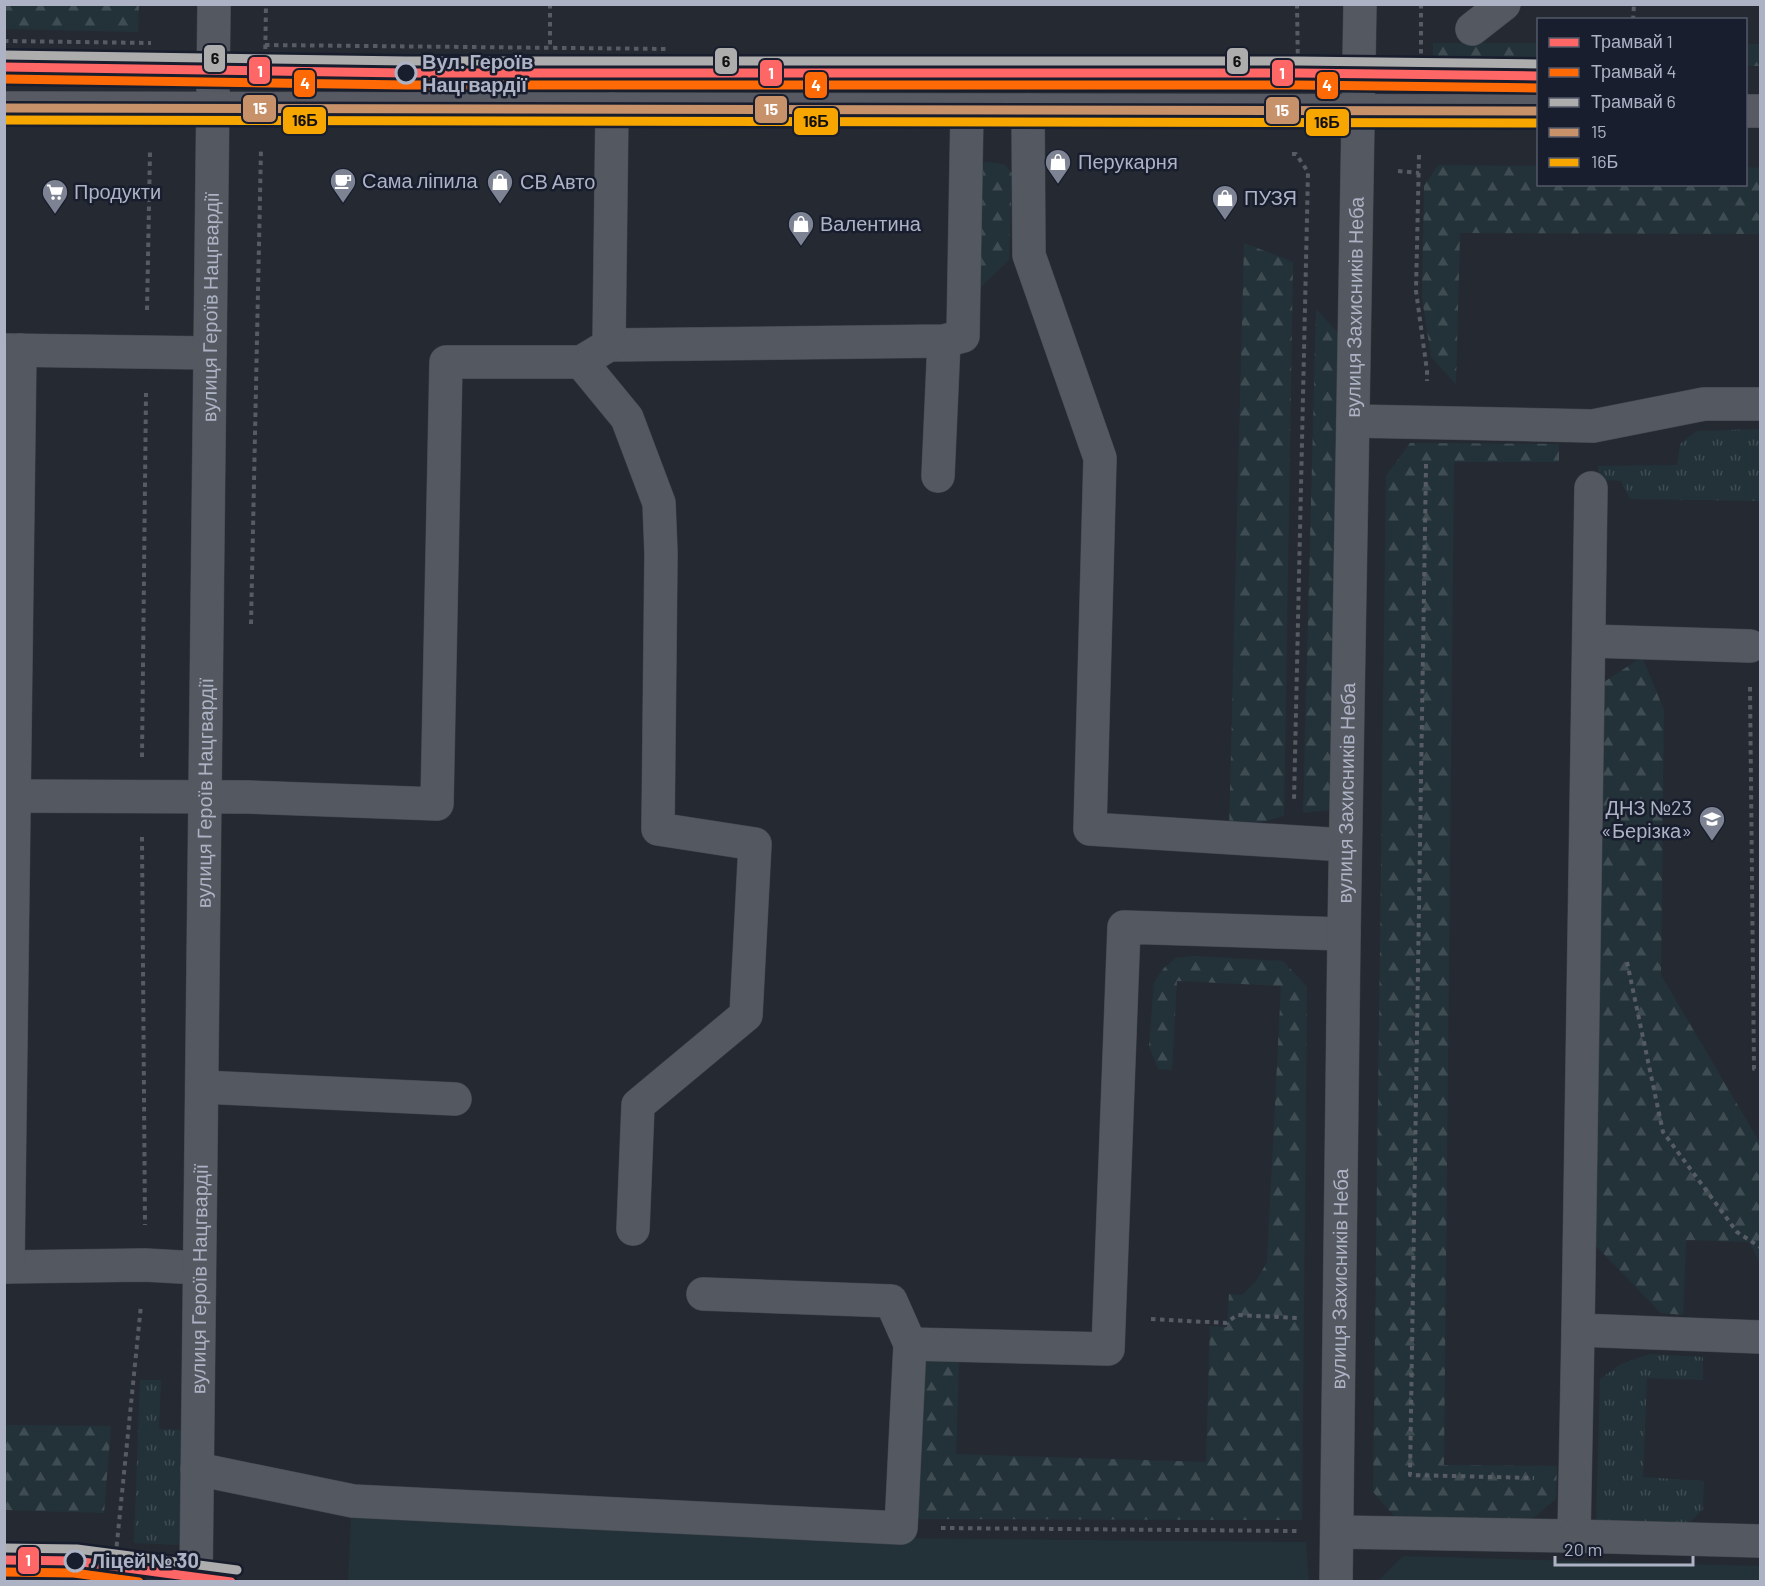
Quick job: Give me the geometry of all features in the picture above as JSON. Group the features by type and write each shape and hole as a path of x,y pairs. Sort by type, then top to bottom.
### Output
{"main road":[{"path":"4,108 1537,111"}],"street":[{"name":"вулиця Героїв Нацгвардії","path":"196,1581 214,4"},
{"name":"вулиця Захисників Неба","path":"1336,1581 1359,4"},
{"path":"1472,29 1504,4"},
{"path":"609,345 612,109"},
{"path":"9,796 205,796 437,804 446,362 581,362 609,345 944,341 963,336 967,110"},
{"path":"1028,110 1029,255 1100,458 1090,829 1345,845"},
{"path":"938,476 944,341"},
{"path":"199,1268 145,1265 6,1267 12,350 210,353"},
{"path":"581,362 627,418 659,503 661,553 658,829 755,844 746,1015 638,1105 633,1229"},
{"path":"1353,421 1593,426 1704,404 1761,404"},
{"path":"1574,1536 1591,488"},
{"path":"1590,641 1750,646"},
{"path":"910,1344 1108,1349 1124,927 1344,934"},
{"path":"202,1087 455,1100"},
{"path":"197,1469 353,1501 901,1528 910,1344 891,1301 703,1294"},
{"path":"1578,1330 1761,1337"},
{"path":"1337,1532 1761,1541"}],"path":[{"path":"265,71 266,4"},
{"path":"550,4 550,49"},
{"path":"1296,4 1298,74"},
{"path":"1421,4 1421,75"},
{"path":"4,41 150,43"},
{"path":"265,45 669,49"},
{"path":"113,1581 145,1265 142,797 150,152"},
{"path":"1419,155 1416,291 1427,371 1410,1475 1576,1479"},
{"path":"1396,171 1419,173"},
{"path":"1750,646 1754,1069 1761,1069"},
{"path":"1753,920 1761,920"},
{"path":"1626,957 1663,1132 1737,1232 1761,1247"},
{"path":"1109,1317 1226,1323 1237,1315 1309,1318"},
{"path":"901,1528 1337,1532"}],"green space":[{"path":"5,4 139,5 138,32 5,29"},
{"path":"1433,43 1537,43 1537,66 1433,66"},
{"path":"1747,44 1760,44 1760,66 1747,66"},
{"path":"985,162 1004,164 1012,173 1009,260 978,290 979,171"},
{"path":"1438,165 1537,166 1537,186 1747,186 1747,167 1760,168 1760,234 1460,233 1456,384 1431,357 1422,298 1424,186"},
{"path":"1244,243 1293,262 1284,816 1229,831"},
{"path":"1316,309 1339,334 1330,810 1303,813"},
{"path":"1760,429 1760,501 1630,499 1621,481 1598,480 1598,466 1677,465 1680,444 1697,431"},
{"path":"1410,443 1559,444 1559,462 1454,462 1444,1465 1557,1466 1556,1499 1519,1530 1403,1526 1373,1492 1386,476"},
{"path":"1642,657 1664,710 1661,975 1760,1143 1760,1263 1749,1242 1686,1240 1683,1315 1661,1313 1595,1245 1604,682"},
{"path":"1194,956 1283,961 1307,987 1302,1520 915,1519 920,1357 959,1358 956,1454 1206,1462 1210,1326 1227,1327 1229,1294 1242,1295 1257,1280 1267,1262 1281,986 1177,981 1172,1070 1158,1069 1149,1046 1154,982 1164,968 1176,958"},
{"path":"1649,1354 1703,1357 1703,1380 1647,1378 1643,1477 1704,1481 1703,1509 1681,1532 1596,1528 1600,1379 1621,1364"},
{"path":"140,1380 161,1380 159,1429 184,1430 180,1545 134,1543"},
{"path":"5,1425 111,1426 104,1513 5,1510"},
{"path":"351,1517 900,1538 1306,1542 1309,1581 348,1582"},
{"path":"1403,1556 1760,1566 1760,1581 1378,1581"}],"tram line":[{"name":"6","path":"4,55 406,61 1298,61 1537,64"},
{"name":"1","path":"4,67 406,73 1298,73 1537,76"},
{"name":"4","path":"4,79 406,85 1298,85 1537,88"},
{"name":"6","path":"4,1548 77,1549 237,1570"},
{"name":"1","path":"4,1560 75,1561 231,1582"},
{"name":"4","path":"4,1572 74,1573 139,1582"}],"transit line":[{"name":"15","path":"4,108 1537,111"},
{"name":"16Б","path":"4,120 1537,123"}],"place":[{"name":"Вул. Героїв Нацгвардії","path":"406,73"},
{"name":"Перукарня","path":"1058,185"},
{"name":"Сама ліпила","path":"343,204"},
{"name":"СВ Авто","path":"500,205"},
{"name":"Продукти","path":"55,215"},
{"name":"ПУЗЯ","path":"1225,221"},
{"name":"Валентина","path":"801,247"},
{"name":"ДНЗ №23 «Берізка»","path":"1712,842"},
{"name":"Ліцей № 30","path":"75,1561"}]}
